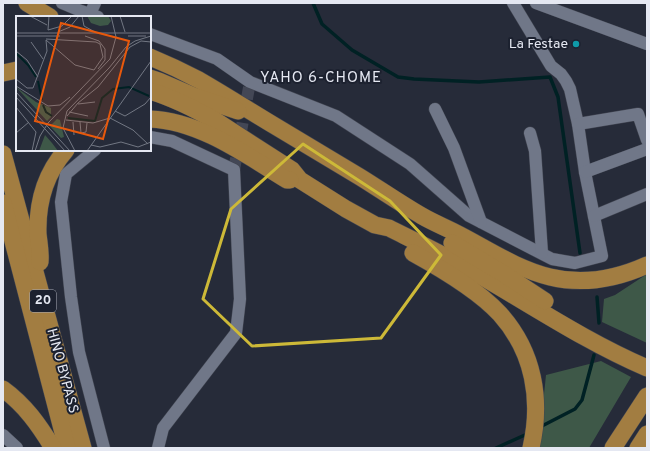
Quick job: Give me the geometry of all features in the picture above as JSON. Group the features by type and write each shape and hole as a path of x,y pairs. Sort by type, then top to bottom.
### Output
{"highway":[{"path":"28,3 48,16"},
{"path":"151,57 199,80 422,216 521,267 550,277 567,280 592,281 616,276 647,265"},
{"path":"151,78 196,98 261,117"},
{"path":"151,91 185,105 216,121 292,170 300,180 346,209 375,225 388,228 466,267 560,323 626,359 647,368"},
{"path":"151,119 170,121 196,129 223,142 287,180 300,180"},
{"path":"38,282 41,256 39,248 38,218 41,197 44,186 52,170 65,151"},
{"name":"HINO BYPASS","path":"3,154 83,448"},
{"name":"HINO BYPASS","path":"3,203 68,448"},
{"path":"422,216 455,245 504,274 552,306 647,357"},
{"path":"375,225 385,238 432,263 480,296 503,318 510,327 519,340 532,373 536,396 536,420 532,445"},
{"path":"3,389 20,403 32,417 43,431 52,448"},
{"path":"613,448 646,397"},
{"path":"638,448 647,434"}],"street":[{"path":"62,3 94,16 96,3"},
{"path":"151,34 217,59 250,82 336,116 410,164 469,216 552,259 575,263 602,256 585,172 578,124 570,89 561,74 551,66 514,3"},
{"path":"536,3 647,44"},
{"path":"435,109 454,148 481,222"},
{"path":"578,124 638,114 647,140"},
{"path":"530,133 535,151 542,253"},
{"path":"151,137 172,141 234,170 240,299 236,333 163,428 158,448"},
{"path":"585,172 647,149"},
{"path":"94,151 66,174 61,202 71,297 79,352 104,448"},
{"path":"594,216 647,194"},
{"path":"3,435 16,448"}],"highlighted area":[{"path":"303,144 390,201 441,255 381,338 252,346 203,299 231,209"}],"green space":[{"path":"647,274 647,343 602,322 604,299 615,295"},
{"path":"601,361 631,377 589,448 536,448 540,433 546,375"}],"waterway":[{"path":"313,3 322,24 352,50 398,77 479,82 550,77 558,97 580,253"},
{"path":"597,297 599,323"},
{"path":"540,427 575,409 582,400 594,355"},
{"path":"496,448 527,434"}],"tunnel":[{"path":"234,170 250,82"}],"place":[{"name":"La Festae","path":"576,44"}],"district":[{"name":"YAHO 6-CHOME","path":"321,78"}]}
